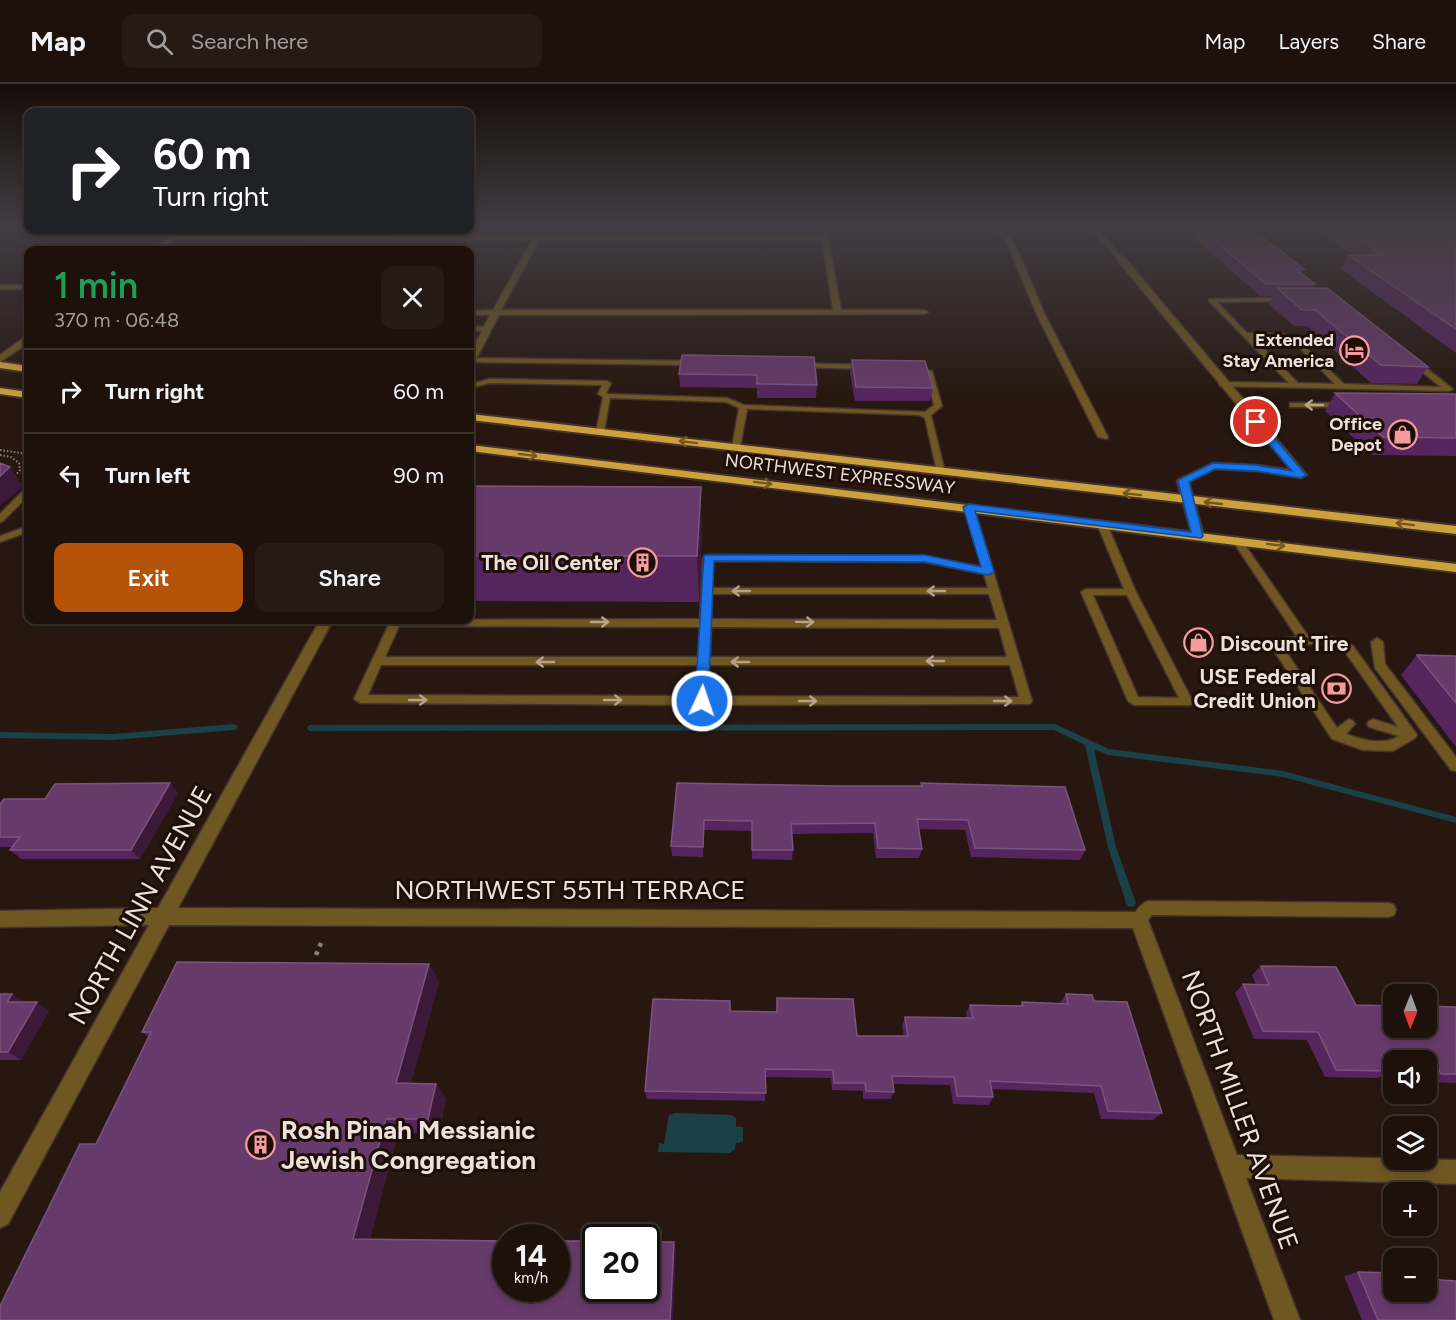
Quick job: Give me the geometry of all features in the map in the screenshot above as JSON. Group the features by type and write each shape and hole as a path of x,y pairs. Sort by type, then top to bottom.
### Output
{"highway":[{"path":"0,365 24,368"},
{"path":"0,392 24,395"},
{"name":"NORTHWEST EXPRESSWAY","path":"474,417 1456,530"},
{"path":"474,427 511,422"},
{"name":"NORTHWEST EXPRESSWAY","path":"474,448 1456,568"}],"street":[{"path":"474,354 513,283"},
{"path":"832,283 837,312"},
{"path":"1027,283 1041,315 1103,437"},
{"path":"1142,283 1167,317 1301,475 1256,468 1213,466 1183,481 1190,500 1197,536"},
{"path":"0,287 24,287"},
{"path":"474,313 924,312"},
{"path":"0,359 24,342"},
{"name":"NORTH LINN AVENUE","path":"0,1216 324,624"},
{"name":"NORTHWEST 55TH TERRACE","path":"0,918 164,919 208,916 1139,920"},
{"name":"NORTH MILLER AVENUE","path":"1139,920 1232,1166 1287,1320"},
{"path":"1232,1166 1456,1173"}],"lane":[{"path":"1292,300 1211,300 1296,386"},
{"path":"474,328 488,328"},
{"path":"1246,335 1283,336 1295,340 1342,387"},
{"path":"1223,384 1449,389 1403,352"},
{"path":"474,361 706,363"},
{"path":"788,364 876,367"},
{"path":"474,385 490,381 607,383 602,394 607,396 727,399 743,408 926,415 938,406 928,371 920,368 898,368"},
{"path":"600,432 607,396"},
{"path":"1293,405 1351,405"},
{"path":"736,448 743,408"},
{"path":"926,415 929,417 941,472"},
{"path":"0,519 24,496"},
{"path":"394,624 360,699 1026,701 969,507"},
{"path":"1102,524 1131,592 1187,702 1134,701 1086,592 1131,592"},
{"path":"0,538 24,530"},
{"path":"1237,540 1305,640"},
{"path":"702,701 708,558 925,559 988,572"},
{"path":"707,591 994,591"},
{"path":"474,621 1004,624"},
{"path":"1329,640 1349,649 1411,735 1393,746 1363,745 1336,736 1277,646 1281,642 1329,640"},
{"path":"1377,642 1379,664 1456,766"},
{"path":"377,661 1014,661"},
{"path":"1336,736 1349,724"},
{"path":"1373,724 1411,735"},
{"path":"1139,920 1148,908 1389,910"}],"path":[{"path":"0,450 24,453"},
{"path":"2,455 10,451"},
{"path":"2,455 16,459 21,466 10,482"},
{"path":"316,956 321,943"}],"water":[{"path":"675,1113 731,1115 736,1118 736,1127 743,1127 743,1142 736,1143 735,1149 730,1153 658,1152 659,1143 664,1144 669,1115"}],"building":[{"path":"1264,283 1315,284 1266,284"},
{"path":"1388,283 1456,283 1456,329"},
{"path":"1277,288 1327,288 1428,367 1381,365 1315,310 1302,310"},
{"path":"682,355 814,357 817,385 757,384 757,375 679,374"},
{"path":"852,360 925,361 933,388 856,387"},
{"path":"1335,393 1456,394 1456,438 1383,437"},
{"path":"0,463 10,467 0,476"},
{"path":"474,486 701,487 697,556 474,556"},
{"path":"1417,655 1456,656 1456,703"},
{"path":"170,783 131,850 10,850 20,837 0,837 0,804 4,799 45,799 55,784"},
{"path":"677,783 922,786 921,783 1065,787 1085,850 975,848 968,820 917,819 922,849 878,848 875,823 791,824 793,850 752,850 752,821 704,820 703,847 671,846"},
{"name":"Rosh Pinah Messianic Jewish Congregation","path":"177,962 429,964 396,1083 436,1084 428,1119 386,1119 353,1239 492,1241 492,1302 570,1302 570,1241 582,1241 582,1302 660,1302 660,1242 674,1242 670,1320 0,1320 0,1306 80,1144 96,1144 151,1032 142,1032"},
{"path":"1261,966 1336,967 1356,1005 1383,1006 1383,1038 1437,1038 1437,1006 1456,1007 1456,1074 1441,1074 1437,1066 1437,1050 1383,1050 1383,1071 1336,1070 1318,1032 1263,1031 1243,984 1269,985"},
{"path":"0,994 12,994 7,1002 37,1002 8,1052 0,1052"},
{"path":"1066,994 1092,995 1094,1001 1127,1002 1162,1113 1108,1111 1101,1086 990,1081 993,1097 957,1096 954,1077 892,1076 894,1092 866,1091 865,1083 834,1083 833,1070 765,1069 766,1093 645,1091 653,999 730,1001 730,1011 777,1012 777,998 853,999 857,1036 908,1036 905,1017 973,1018 970,1005 1023,1006 1022,1002 1068,1004"},
{"path":"1358,1272 1383,1273 1383,1302 1437,1302 1437,1280 1456,1281 1456,1320 1378,1320"}],"waterway":[{"path":"0,735 113,737 234,727"},
{"path":"311,728 1055,727 1108,752 1283,774 1456,820"},
{"path":"1089,744 1112,847 1131,903"}],"place":[{"name":"Extended Stay America","path":"1355,350"},
{"name":"Office Depot","path":"1403,434"},
{"name":"The Oil Center","path":"642,562"},
{"name":"Discount Tire","path":"1199,643"},
{"name":"USE Federal Credit Union","path":"1337,688"},
{"name":"Rosh Pinah Messianic Jewish Congregation","path":"260,1145"}],"route":[{"path":"702,701 708,558 925,559 988,572 969,507 1197,536 1190,500 1183,481 1213,466 1256,468 1301,475 1256,422"}]}
